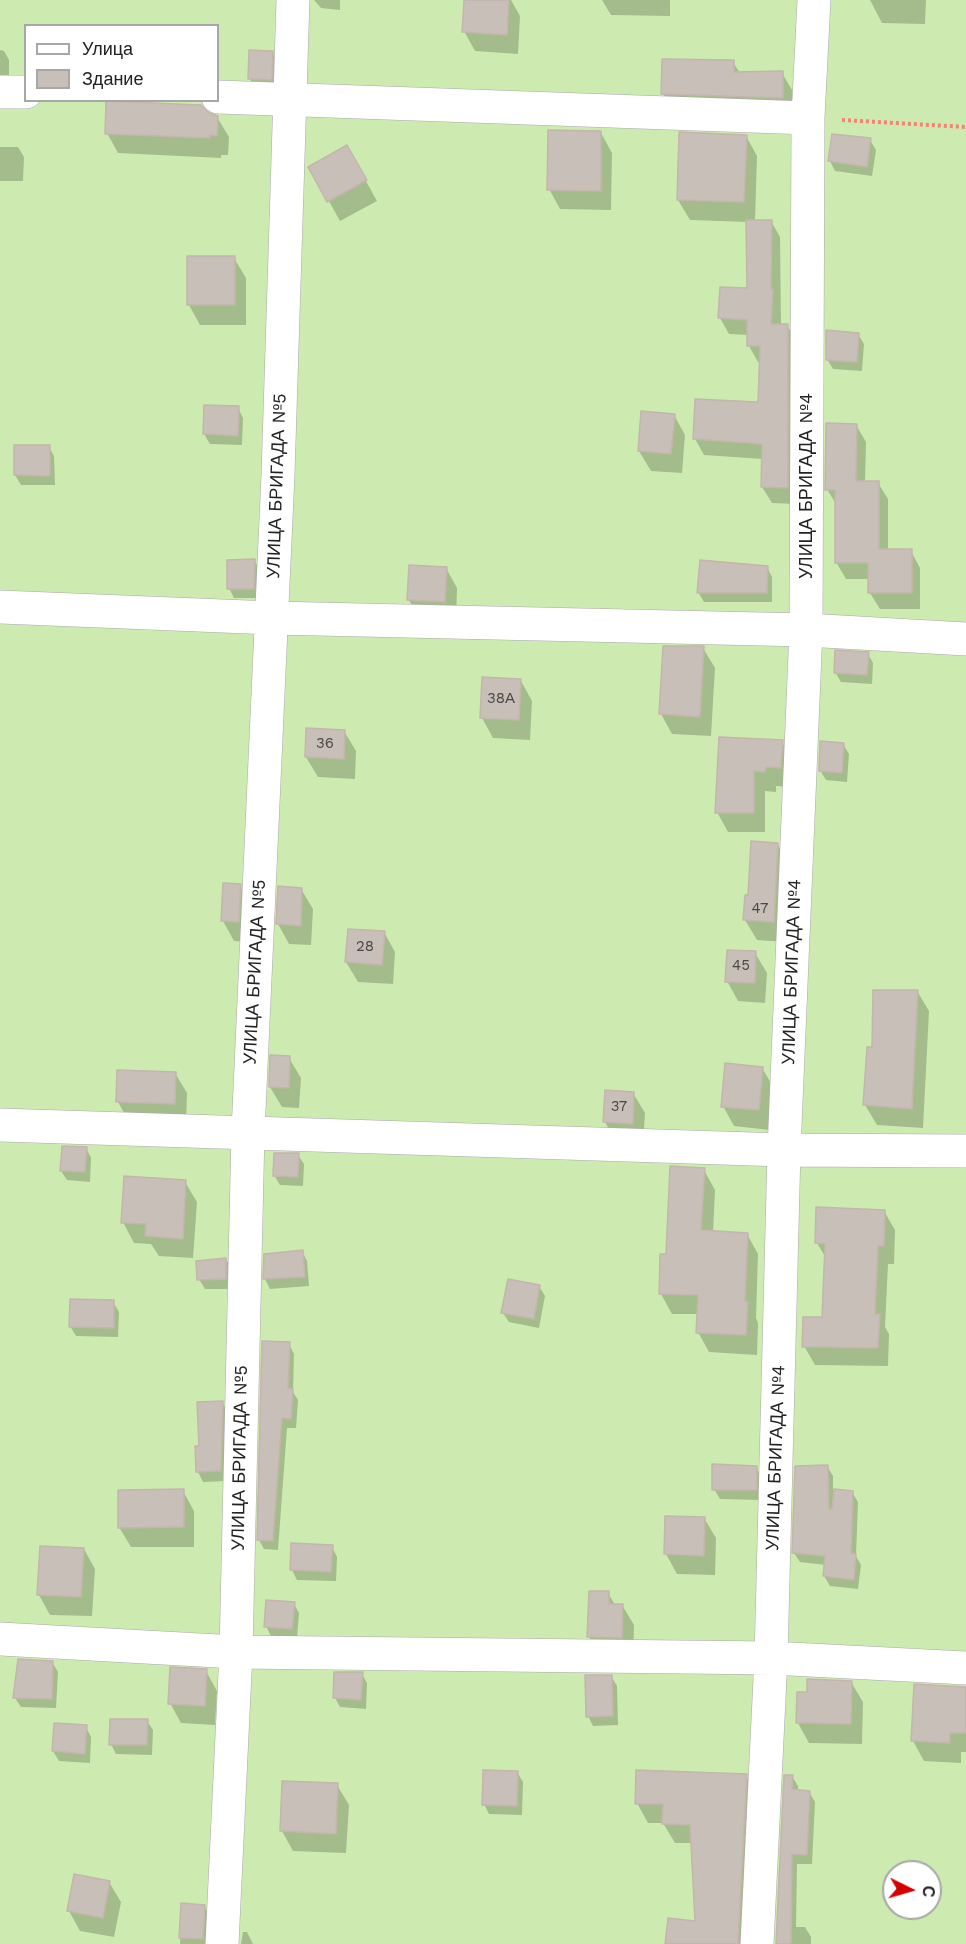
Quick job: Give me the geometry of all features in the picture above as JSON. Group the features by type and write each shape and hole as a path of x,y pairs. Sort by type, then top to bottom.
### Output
{"lane":[{"name":"УЛИЦА БРИГАДА №5","path":"222,1944 236,1652 248,1132 279,475 292,0"},
{"name":"УЛИЦА БРИГАДА №4","path":"756,1944 771,1658 784,1150 806,630 808,118 814,0"},
{"path":"0,92 24,92"},
{"path":"219,97 808,118"},
{"path":"0,607 272,618 806,630 966,639"},
{"path":"0,1125 784,1150 966,1151"},
{"path":"0,1639 236,1652 771,1658 966,1668"}],"path":[{"path":"808,118 966,126"}],"green space":[{"path":"0,0 966,0 966,1944 0,1944"}],"building":[{"path":"464,0 509,0 507,35 462,32"},
{"path":"249,50 273,51 272,80 248,79"},
{"path":"662,59 734,60 734,72 783,71 783,98 661,94"},
{"path":"106,102 201,105 209,113 218,116 217,136 210,135 210,138 105,134"},
{"path":"548,130 601,131 601,191 547,190"},
{"path":"679,132 747,135 744,202 677,200"},
{"path":"832,134 871,138 867,167 828,161"},
{"path":"347,145 367,180 327,202 308,167"},
{"path":"746,220 772,220 771,324 788,324 788,488 761,487 762,444 693,439 695,399 758,402 760,346 747,346 747,320 718,318 720,287 747,288"},
{"path":"187,256 235,256 235,305 187,305"},
{"path":"826,330 859,333 857,362 826,360"},
{"path":"204,405 239,406 238,436 203,434"},
{"path":"641,411 675,414 671,454 638,451"},
{"path":"826,423 857,424 856,481 879,481 879,549 912,549 912,593 868,593 868,563 835,563 835,490 825,490"},
{"path":"14,445 50,445 50,476 14,475"},
{"path":"255,559 254,589 227,589 227,560"},
{"path":"700,560 768,566 767,593 697,593"},
{"path":"409,565 447,567 445,602 407,600"},
{"path":"663,646 704,646 700,717 659,714"},
{"path":"835,650 869,652 867,675 834,673"},
{"path":"482,677 521,679 519,720 480,718"},
{"path":"306,728 345,730 344,759 305,757"},
{"path":"719,737 783,740 781,768 766,767 765,772 754,771 754,813 715,813"},
{"path":"820,741 844,743 842,773 819,771"},
{"path":"751,841 778,843 774,922 743,920 745,895 748,895"},
{"path":"223,883 241,884 239,922 221,921"},
{"path":"278,886 302,888 301,926 276,924"},
{"path":"348,929 385,931 382,965 345,962"},
{"path":"727,950 756,951 755,983 725,982"},
{"path":"873,990 918,990 912,1109 863,1105 867,1047 872,1047"},
{"path":"270,1055 290,1056 289,1088 269,1087"},
{"path":"725,1063 763,1067 759,1110 721,1107"},
{"path":"117,1070 176,1072 175,1104 116,1102"},
{"path":"605,1090 634,1092 633,1124 603,1122"},
{"path":"62,1146 87,1147 85,1172 60,1171"},
{"path":"274,1153 299,1153 298,1177 273,1176"},
{"path":"670,1166 705,1168 701,1230 748,1233 746,1335 696,1333 698,1295 659,1294 660,1254 666,1254"},
{"path":"124,1176 186,1180 183,1239 145,1236 146,1224 121,1223"},
{"path":"816,1207 885,1210 884,1246 878,1246 875,1314 880,1314 878,1348 802,1347 803,1317 822,1317 825,1244 815,1243"},
{"path":"303,1250 305,1277 263,1279 264,1254"},
{"path":"226,1258 226,1279 197,1280 196,1261"},
{"path":"508,1279 540,1285 534,1319 501,1313"},
{"path":"70,1299 114,1300 114,1328 69,1327"},
{"path":"262,1341 290,1342 288,1388 293,1389 291,1419 282,1418 273,1541 257,1540"},
{"path":"223,1401 221,1471 196,1472 195,1446 199,1446 197,1402"},
{"path":"712,1464 757,1466 757,1490 712,1490"},
{"path":"828,1465 829,1509 832,1509 834,1489 853,1491 851,1553 856,1554 854,1580 823,1576 825,1556 792,1553 795,1466"},
{"path":"184,1489 184,1527 118,1528 118,1490"},
{"path":"665,1516 705,1517 704,1556 664,1554"},
{"path":"291,1543 333,1545 331,1572 290,1570"},
{"path":"40,1546 84,1548 81,1597 37,1595"},
{"path":"589,1591 609,1591 609,1604 623,1604 622,1638 587,1637"},
{"path":"266,1600 295,1602 292,1629 264,1627"},
{"path":"18,1659 53,1661 52,1699 13,1698"},
{"path":"170,1667 207,1669 205,1706 168,1704"},
{"path":"334,1672 363,1672 361,1700 333,1698"},
{"path":"585,1675 612,1675 613,1716 586,1717"},
{"path":"807,1679 852,1681 851,1724 796,1723 797,1692 807,1692"},
{"path":"914,1684 966,1687 966,1733 950,1733 950,1743 911,1741"},
{"path":"110,1719 148,1719 147,1745 109,1745"},
{"path":"54,1723 87,1725 85,1754 52,1751"},
{"path":"483,1770 518,1771 517,1806 482,1805"},
{"path":"636,1770 747,1774 738,1944 665,1944 668,1918 695,1921 690,1825 662,1824 663,1804 635,1804"},
{"path":"784,1775 793,1775 792,1789 810,1791 807,1855 792,1854 791,1944 776,1944"},
{"path":"282,1781 338,1783 336,1834 280,1831"},
{"path":"74,1874 110,1881 103,1918 67,1911"},
{"path":"181,1903 205,1905 203,1939 179,1938"}]}
